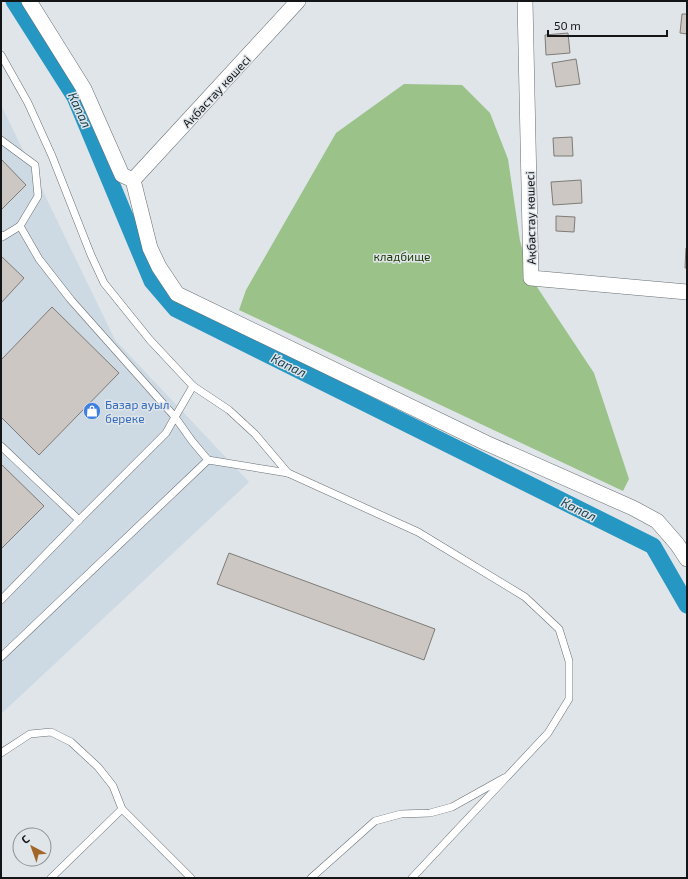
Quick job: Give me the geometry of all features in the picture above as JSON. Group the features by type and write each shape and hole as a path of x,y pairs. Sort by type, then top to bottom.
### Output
{"street":[{"path":"29,1 84,90 122,175 133,180 150,248 159,267 176,294 486,443 632,508 657,521 677,544 687,559"},
{"name":"Ақбастау көшесі","path":"133,180 298,1"},
{"name":"Ақбастау көшесі","path":"525,1 531,278 687,292"}],"lane":[{"path":"1,55 28,103 52,156 91,255 104,283 150,340 193,386 229,410 255,434 288,473"},
{"path":"1,140 35,166 38,196 20,226 2,236 1,235"},
{"path":"20,226 39,259 71,300 175,417 208,460 288,473 418,532 525,597 559,629 569,661 569,699 548,733 412,878"},
{"path":"1,600 166,434 193,386"},
{"path":"1,446 79,520"},
{"path":"1,657 208,460"},
{"path":"1,753 30,734 51,732 71,742 98,767 114,786 122,809 191,878"},
{"path":"311,878 376,821 401,814 430,813 452,807 510,775"},
{"path":"51,878 122,809"}],"shaded area":[{"name":"Базар ауыл береке","path":"1,105 115,340 249,482 1,714"}],"green space":[{"name":"кладбище","path":"404,84 462,85 490,113 508,159 520,241 531,278 594,373 629,479 623,491 239,310 246,290 336,133"}],"building":[{"path":"682,14 687,14 687,34 680,33"},
{"path":"568,33 570,53 546,55 545,35"},
{"path":"576,59 580,84 556,87 552,63"},
{"path":"572,137 573,156 554,156 553,138"},
{"path":"1,159 26,185 1,210"},
{"path":"581,180 582,203 553,205 551,182"},
{"path":"556,216 575,217 574,232 556,231"},
{"path":"686,248 687,268 685,268"},
{"path":"1,256 24,278 1,303"},
{"path":"52,307 119,373 39,455 1,417 1,360"},
{"path":"1,464 44,506 1,549"},
{"path":"229,553 435,629 424,660 217,584"}],"waterway":[{"name":"Капал","path":"14,1 75,97 152,281 176,309 653,546 687,605"}],"place":[{"name":"Базар ауыл береке","path":"92,411"}]}
